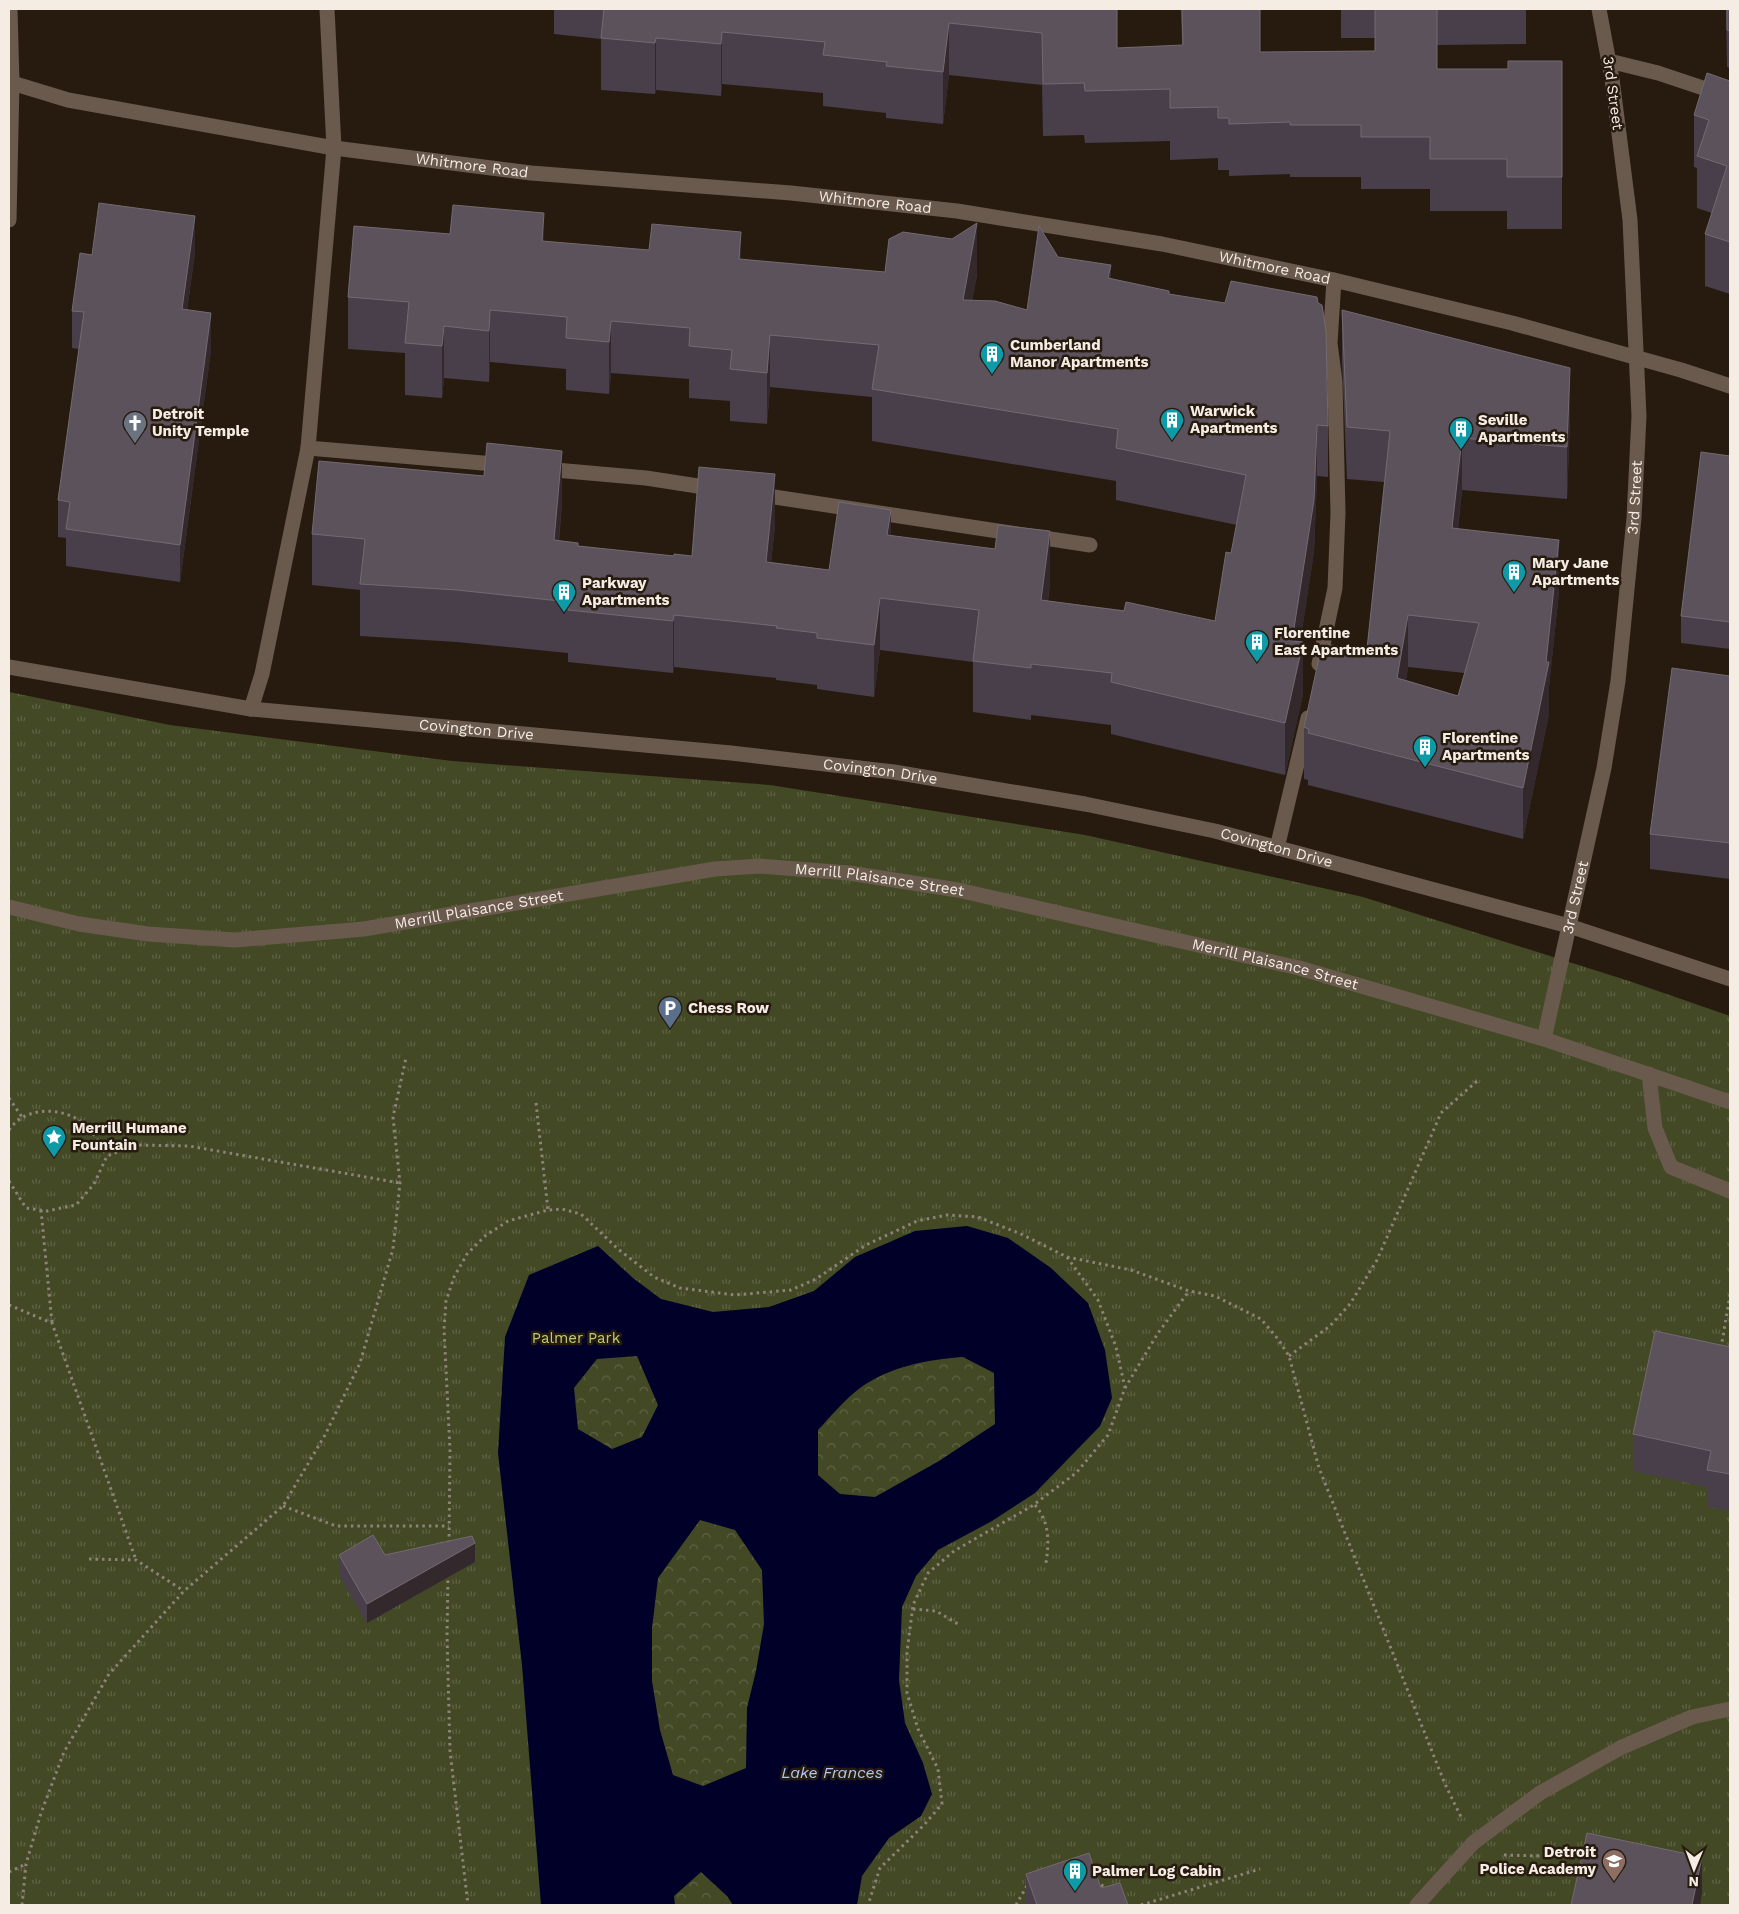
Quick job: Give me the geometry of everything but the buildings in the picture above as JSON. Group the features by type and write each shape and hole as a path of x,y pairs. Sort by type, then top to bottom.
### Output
{"street":[{"path":"9,220 10,9"},
{"path":"251,709 262,674 308,448 334,148 327,9"},
{"name":"3rd Street","path":"1544,1039 1604,768 1618,681 1634,518 1639,416 1630,220 1609,61 1599,9"},
{"path":"1609,61 1658,73 1730,97"},
{"name":"Whitmore Road","path":"11,83 68,100 334,148 531,173 792,193 957,211 1162,244 1334,280 1512,323 1637,357 1730,386"},
{"path":"1316,680 1335,588 1338,443 1335,382 1330,343 1334,280"},
{"path":"308,448 646,478 1090,546"},
{"name":"Covington Drive","path":"9,667 251,709 731,752 894,772 1085,804 1215,831 1569,926 1730,980"},
{"path":"1277,848 1310,708"},
{"name":"Merrill Plaisance Street","path":"9,907 78,924 148,934 235,940 364,929 715,869 760,866 849,873 958,890 1299,968 1544,1039 1730,1102"},
{"path":"1649,1074 1655,1128 1671,1167 1730,1190"},
{"path":"1417,1905 1474,1843 1540,1793 1622,1747 1692,1717 1730,1709"}],"path":[{"path":"22,1905 26,1864 41,1813 64,1752 109,1674 184,1591 283,1506 325,1435 360,1363 393,1249 400,1183 393,1117 406,1058"},
{"path":"1289,1356 1330,1326 1350,1304 1377,1260 1441,1112 1477,1081"},
{"path":"9,1098 22,1117"},
{"path":"536,1103 548,1210"},
{"path":"9,1130 16,1119 44,1110 68,1114 87,1125 107,1156"},
{"path":"9,1181 26,1208 41,1210 76,1205 94,1184 107,1156 136,1145 189,1146 400,1183"},
{"path":"449,1544 450,1450 444,1329 446,1301 454,1277 467,1254 485,1236 508,1221 548,1210 562,1209 581,1214 618,1249 654,1277 680,1288 735,1295 791,1290 816,1279 866,1245 918,1221 947,1215 978,1217 1021,1234 1067,1257 1131,1270 1189,1291 1215,1296 1261,1319 1289,1356 1319,1468 1445,1784 1474,1843 1487,1855 1588,1857"},
{"path":"41,1210 52,1323 136,1560"},
{"path":"1067,1257 1098,1300 1116,1347 1125,1388"},
{"path":"868,1905 880,1868 924,1826 942,1804 938,1769 918,1730 907,1693 907,1652 913,1609 928,1573 954,1551 1035,1505 1076,1473 1108,1435 1125,1388 1158,1333 1189,1291"},
{"path":"1720,1352 1730,1295"},
{"path":"9,1305 52,1323"},
{"path":"1035,1505 1044,1516 1050,1538 1046,1564"},
{"path":"283,1506 336,1526 449,1526"},
{"path":"89,1559 136,1560 184,1591"},
{"path":"448,1572 447,1636 450,1751 468,1905"},
{"path":"913,1609 936,1611 958,1624"},
{"path":"9,1872 26,1864"},
{"path":"1141,1905 1260,1868"},
{"path":"1091,1879 1106,1887 1110,1893"},
{"path":"1016,1905 1028,1883 1036,1881"}],"green space":[{"name":"Palmer Park","path":"9,692 170,725 452,761 770,785 1085,835 1363,897 1629,981 1730,1016 1730,1905 9,1905"},
{"path":"637,1356 658,1405 642,1437 612,1449 578,1429 574,1388 597,1359"},
{"path":"963,1357 994,1373 995,1424 939,1461 875,1497 840,1494 818,1475 818,1430 854,1392 872,1380 896,1369 922,1362"},
{"path":"700,1520 735,1530 762,1570 764,1624 747,1708 746,1768 703,1786 673,1775 660,1730 652,1681 652,1628 658,1578"},
{"path":"701,1872 727,1896 733,1905 675,1905 674,1896"}],"water":[{"name":"Lake Frances","path":"967,1226 1008,1238 1051,1268 1088,1303 1105,1350 1112,1398 1100,1426 1035,1493 992,1521 938,1550 916,1576 902,1607 899,1680 905,1723 923,1763 932,1794 921,1816 889,1838 862,1876 857,1905 733,1905 727,1896 701,1872 674,1896 675,1905 541,1905 522,1665 498,1453 505,1337 529,1275 598,1246 633,1278 661,1299 713,1312 769,1307 814,1291 855,1257 915,1231","holes":["637,1356 658,1405 642,1437 612,1449 578,1429 574,1388 597,1359","963,1357 994,1373 995,1424 939,1461 875,1497 840,1494 818,1475 818,1430 849,1397 872,1380 896,1369 922,1362","700,1520 735,1530 762,1570 764,1624 747,1708 746,1768 703,1786 673,1775 660,1730 652,1681 652,1628 658,1578"]}],"place":[{"name":"Cumberland Manor Apartments","path":"992,375"},
{"name":"Warwick Apartments","path":"1172,441"},
{"name":"Detroit Unity Temple","path":"135,444"},
{"name":"Seville Apartments","path":"1461,450"},
{"name":"Mary Jane Apartments","path":"1514,593"},
{"name":"Parkway Apartments","path":"564,613"},
{"name":"Florentine East Apartments","path":"1257,663"},
{"name":"Florentine Apartments","path":"1425,768"},
{"name":"Chess Row","path":"670,1029"},
{"name":"Merrill Humane Fountain","path":"54,1158"},
{"name":"Detroit Police Academy","path":"1614,1882"},
{"name":"Palmer Log Cabin","path":"1075,1892"}]}
